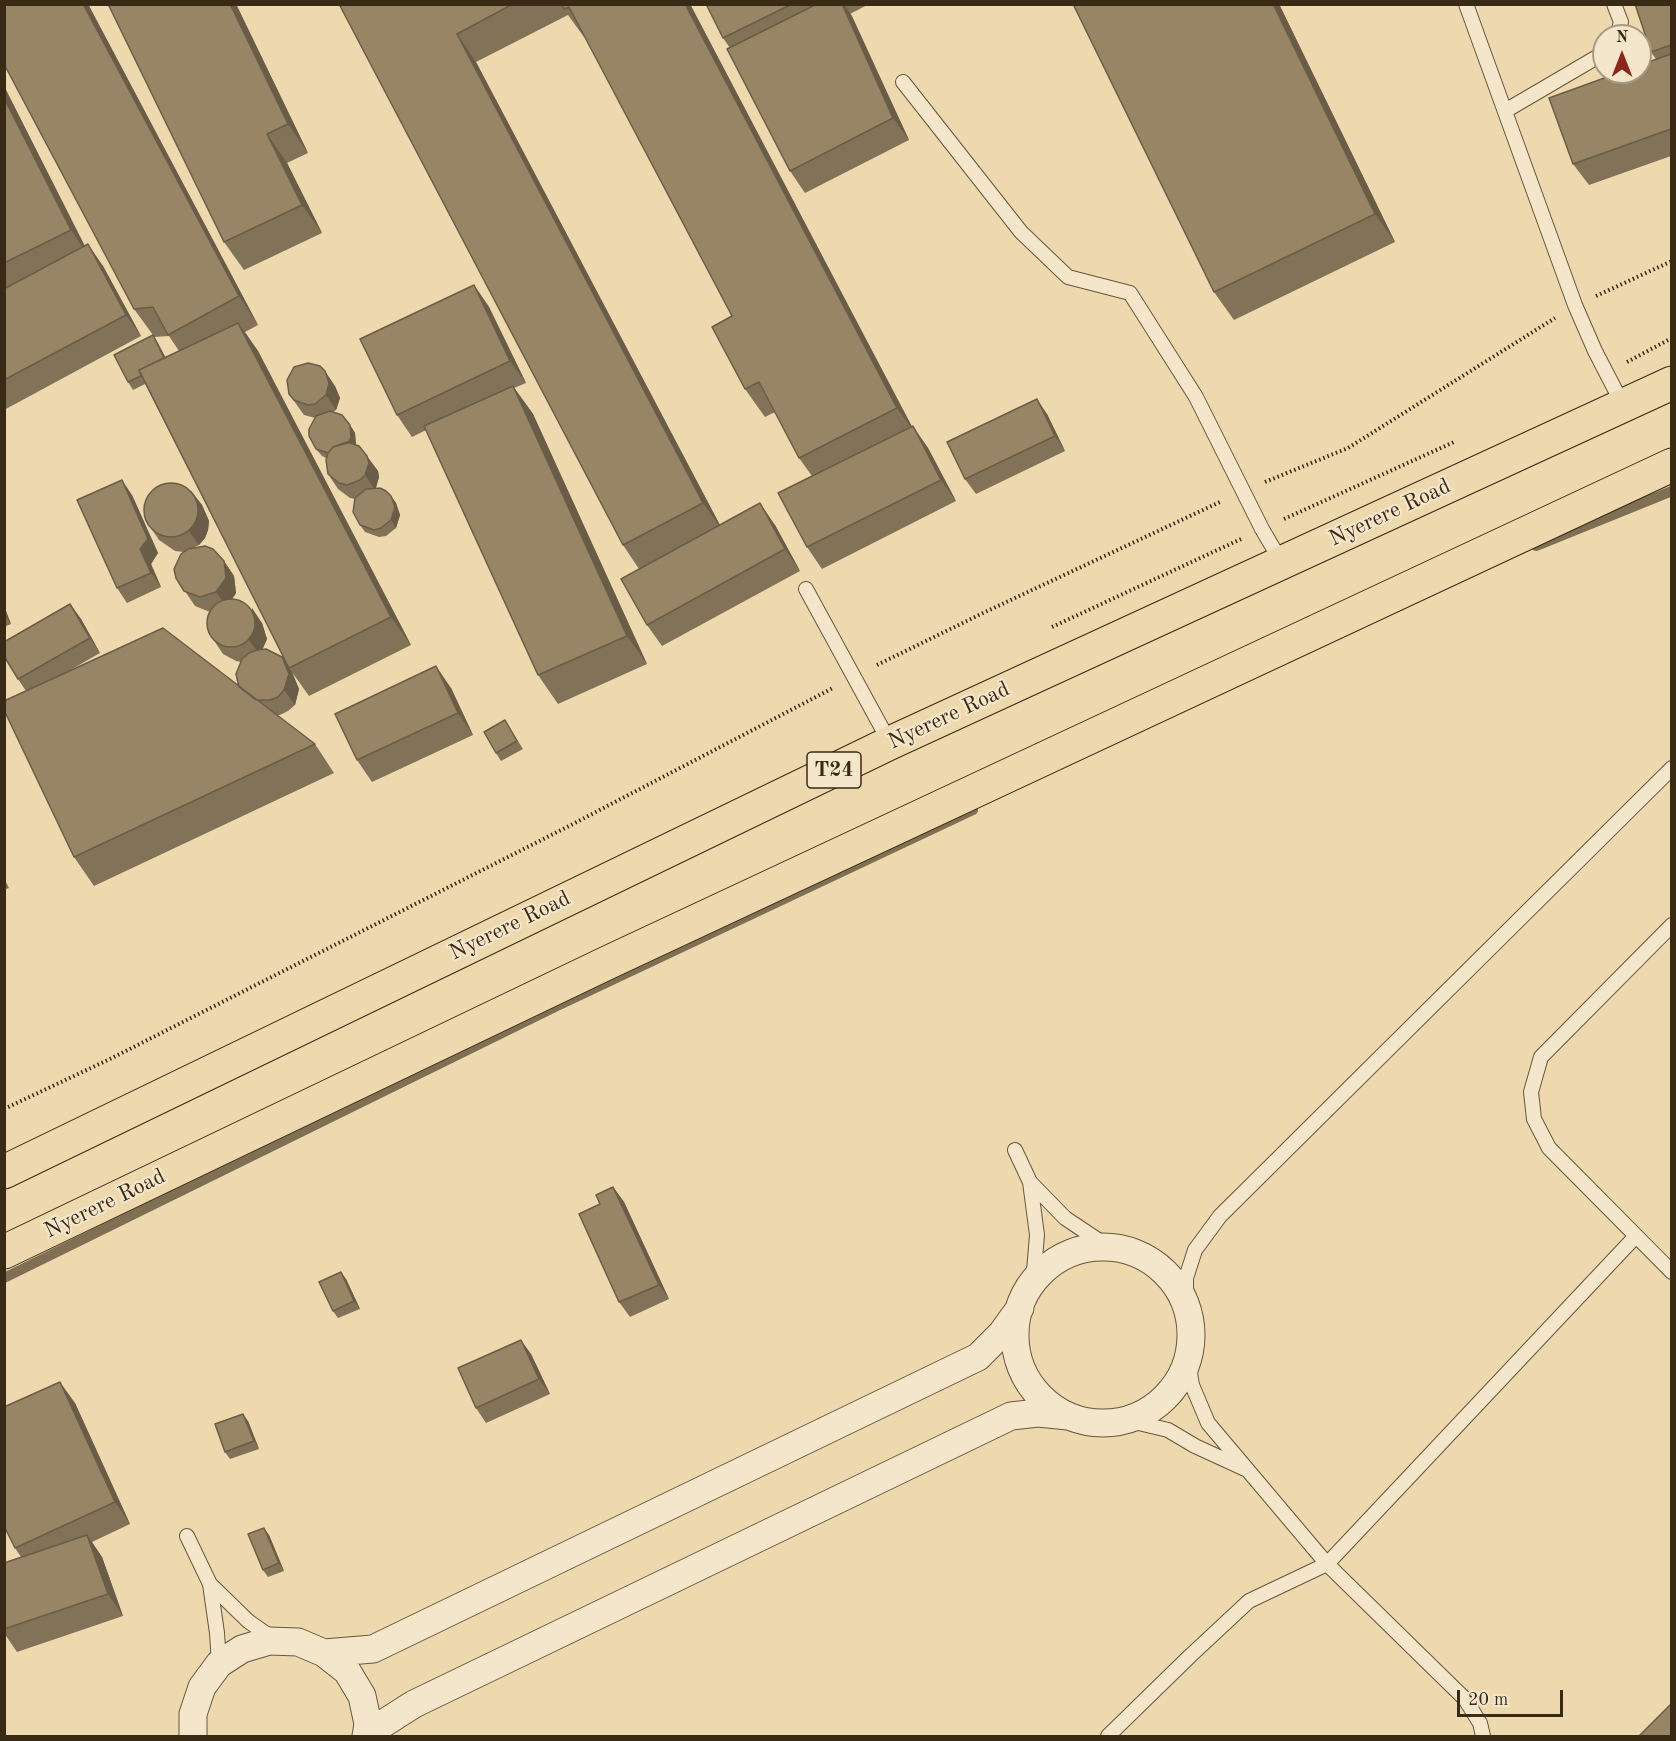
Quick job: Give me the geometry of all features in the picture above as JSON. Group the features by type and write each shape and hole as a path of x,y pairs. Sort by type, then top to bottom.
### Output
{"highway":[{"name":"Nyerere Road","path":"4,1172 890,743 1671,383"},
{"name":"Nyerere Road","path":"4,1252 609,962 1671,465"}],"street":[{"path":"324,1653 373,1649 978,1357 1002,1333 1020,1308 1033,1283 1048,1267 1067,1256 1088,1249 1110,1248 1134,1253 1156,1265 1173,1281 1186,1302 1192,1332 1188,1361 1175,1388 1154,1408 1126,1420 1096,1423 1068,1416 1038,1413 1011,1416 414,1704 381,1725 374,1737"},
{"path":"1020,1308 1016,1329 1017,1350 1023,1371 1034,1389 1049,1405 1068,1416"},
{"path":"171,1737 193,1725 202,1687 219,1664 242,1649 270,1641 298,1642 324,1653 347,1671 362,1696 368,1724 366,1737"}],"lane":[{"path":"1466,4 1575,305 1595,351 1623,405"},
{"path":"1614,4 1620,24"},
{"path":"1505,111 1592,60"},
{"path":"903,82 1021,232 1068,277 1130,292 1196,397 1262,530 1282,563"},
{"path":"806,589 890,743"},
{"path":"1186,1302 1186,1278 1195,1250 1220,1216 1671,768"},
{"path":"1671,925 1541,1057 1531,1092 1534,1119 1549,1148 1671,1272"},
{"path":"1015,1150 1030,1182 1037,1235 1033,1283"},
{"path":"1030,1182 1065,1218 1110,1248"},
{"path":"1108,1737 1249,1601 1327,1564 1635,1237"},
{"path":"1188,1361 1192,1385 1208,1423 1327,1564 1465,1699 1480,1723 1483,1737"},
{"path":"1126,1420 1168,1430 1195,1446 1249,1471"},
{"path":"187,1536 210,1584 218,1633 219,1664"},
{"path":"210,1584 248,1621 278,1642"}],"building":[{"path":"4,4 83,4 239,296 168,335 153,307 134,309 4,64"},
{"path":"108,4 230,4 288,124 267,134 302,205 224,242"},
{"path":"339,4 513,4 457,34 703,503 623,545"},
{"path":"562,4 685,4 897,408 799,458 759,382 745,389 712,327 732,316 569,7 564,9"},
{"path":"706,4 792,4 723,38"},
{"path":"817,4 842,4 893,118 790,171 727,49"},
{"path":"1073,4 1273,4 1375,214 1214,292"},
{"path":"1635,4 1671,4 1671,45 1652,52 1652,24 1642,24"},
{"path":"1671,54 1671,129 1573,164 1549,98 1592,82 1652,84 1652,61"},
{"path":"4,98 71,230 4,263"},
{"path":"88,244 126,315 4,380 4,289"},
{"path":"474,285 510,361 397,415 360,339"},
{"path":"238,323 391,617 289,668 139,370"},
{"path":"153,335 164,358 139,370 141,376 128,382 114,355"},
{"path":"308,363 320,366 325,371 329,383 326,395 315,404 308,405 294,400 289,394 287,380 294,367"},
{"path":"513,386 627,636 538,675 424,426"},
{"path":"1037,399 1055,436 965,479 947,442"},
{"path":"330,411 342,415 350,425 351,438 348,443 333,447 328,453 316,449 309,436 309,429 316,416"},
{"path":"913,426 941,480 807,547 778,493"},
{"path":"347,442 359,446 367,456 369,463 365,475 360,480 347,485 339,483 328,474 326,460 333,447"},
{"path":"122,480 148,539 140,549 151,573 117,588 77,500"},
{"path":"171,483 181,485 190,491 196,500 198,510 196,520 190,529 181,535 171,537 161,535 152,529 146,520 144,510 146,500 152,491 161,485"},
{"path":"380,488 391,496 395,507 391,520 381,528 374,530 360,525 353,512 355,498 366,489"},
{"path":"760,503 785,549 647,625 621,579"},
{"path":"205,546 213,549 224,561 226,578 216,592 200,597 184,591 176,578 174,569 181,554 188,549"},
{"path":"226,599 236,599 248,606 255,618 255,628 248,640 236,647 226,647 211,636 207,628 207,618 218,603"},
{"path":"70,604 90,638 18,679 4,656 4,642"},
{"path":"163,628 315,744 74,857 4,710 4,701"},
{"path":"266,649 282,657 289,674 284,690 278,697 270,700 256,700 239,687 236,674 242,659 249,653"},
{"path":"436,666 458,713 357,760 335,714"},
{"path":"505,720 517,741 496,753 484,732"},
{"path":"613,1187 659,1285 619,1302 579,1214 600,1204 596,1195"},
{"path":"341,1272 354,1301 333,1311 319,1282"},
{"path":"521,1340 539,1379 476,1408 458,1368"},
{"path":"60,1382 115,1502 15,1548 4,1526 4,1407"},
{"path":"243,1414 254,1441 225,1452 215,1424"},
{"path":"264,1528 279,1563 263,1570 248,1534"},
{"path":"87,1535 108,1594 4,1629 4,1563"},
{"path":"1671,1704 1671,1737 1638,1737"}],"waterway":[{"path":"1536,546 1672,491"},
{"path":"4,1278 557,1006 973,810"}]}
